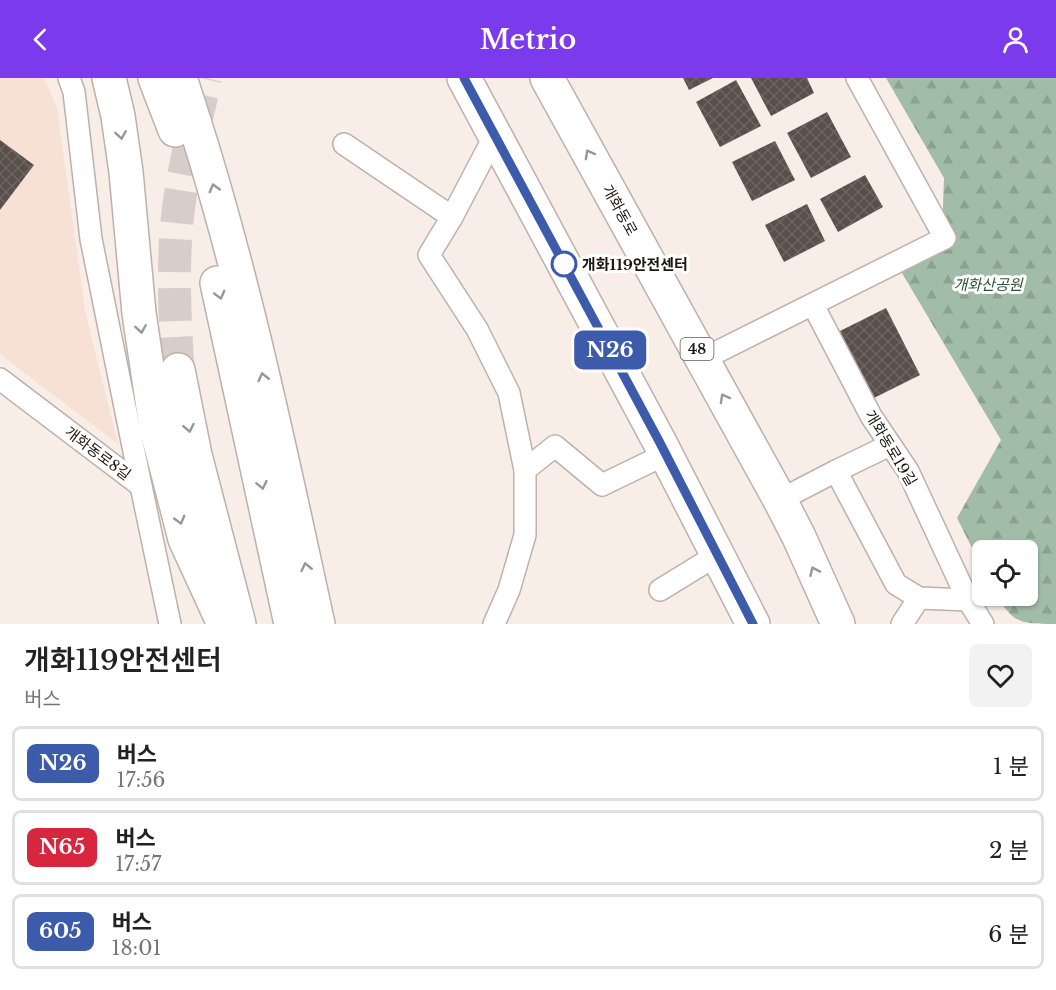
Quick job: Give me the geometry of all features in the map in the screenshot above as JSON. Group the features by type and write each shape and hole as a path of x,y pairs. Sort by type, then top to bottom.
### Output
{"main road":[{"path":"109,78 118,116 126,172 139,313 156,427 185,539 224,624"},
{"path":"155,78 179,141 225,313 291,624"},
{"path":"180,78 202,145 253,332 318,624"},
{"path":"464,78 666,454 753,624"},
{"name":"개화동로","path":"547,78 780,500 838,624"},
{"path":"178,370 195,455 239,624"}],"street":[{"path":"69,78 74,92 91,238 141,486"},
{"path":"703,359 945,238 857,78"},
{"path":"494,624 509,590 525,535 525,470 509,393 477,329 429,255 452,217 495,135"},
{"path":"344,144 452,217"},
{"name":"개화동로19길","path":"813,305 870,416 908,471 968,600 983,624"},
{"name":"개화동로8길","path":"0,379 141,486 170,624"},
{"path":"780,500 890,445"},
{"path":"525,470 555,446 602,485 666,454"},
{"path":"836,471 896,584 920,598 968,600"},
{"path":"660,590 717,555"},
{"path":"902,624 920,598"}],"shaded area":[{"path":"0,78 44,78 57,108 85,311 118,444 0,354"}],"green space":[{"name":"개화산공원","path":"886,78 1056,78 1056,624 1026,623 1014,617 1004,606 1038,606 1038,540 972,540 972,548 957,518 1001,440 899,268 942,234 944,178"}],"building":[{"path":"683,78 713,78 689,90"},
{"path":"751,78 807,78 814,93 771,116"},
{"path":"736,80 761,126 720,147 696,102"},
{"path":"827,112 851,157 811,178 787,133"},
{"path":"0,140 34,165 0,210"},
{"path":"775,141 795,180 752,201 732,162"},
{"path":"865,175 883,207 838,232 820,199"},
{"path":"807,204 825,241 784,262 765,225"},
{"path":"886,308 920,375 872,399 838,332"}],"tunnel":[{"path":"178,370 175,301 176,232 184,174 206,78"}],"bus line":[{"name":"N26","path":"464,78 659,441 753,624"}],"place":[{"name":"개화119안전센터","path":"564,264"}]}
